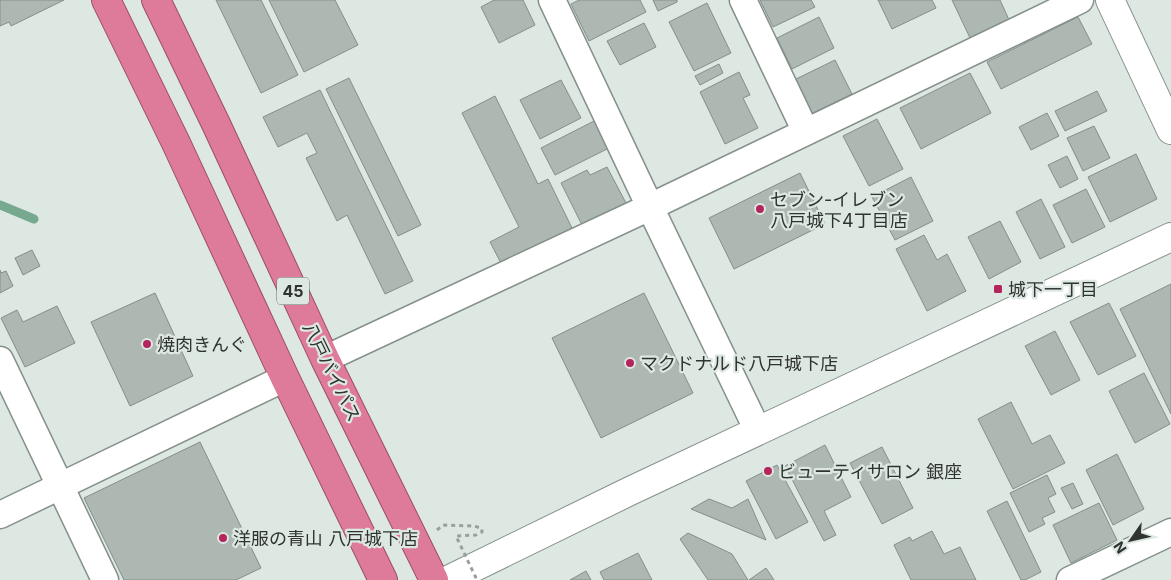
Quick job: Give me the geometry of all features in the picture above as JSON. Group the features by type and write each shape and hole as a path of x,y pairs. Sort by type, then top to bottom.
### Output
{"highway":[{"name":"45","path":"106,0 176,143 285,378 383,580"},
{"name":"八戸バイパス","path":"156,0 325,359 434,580"}],"street":[{"path":"552,0 758,431"},
{"path":"743,0 806,132"},
{"path":"325,359 650,207 1080,0"},
{"path":"1110,0 1171,130"},
{"path":"448,580 638,487 1171,237"},
{"path":"0,360 104,580"},
{"path":"0,515 285,378"},
{"path":"1070,580 1171,532"}],"path":[{"path":"437,530 443,525 475,526 482,529 482,532 476,535 456,536 477,580"}],"building":[{"path":"0,0 64,0 11,26 9,22 0,26"},
{"path":"216,0 261,0 298,75 261,93"},
{"path":"269,0 335,0 358,45 304,72"},
{"path":"494,0 523,0 535,25 499,43 481,7"},
{"path":"579,0 640,0 646,12 589,41 571,4"},
{"path":"653,0 677,0 677,2 658,11"},
{"path":"760,0 811,0 815,7 773,27"},
{"path":"878,0 932,0 936,8 892,29"},
{"path":"952,0 1000,0 1010,22 971,40"},
{"path":"707,3 731,53 694,71 669,22"},
{"path":"819,17 834,48 792,69 777,38"},
{"path":"1078,17 1092,44 1001,89 987,62"},
{"path":"644,23 656,47 620,65 607,41"},
{"path":"835,60 852,94 811,114 794,80"},
{"path":"719,64 723,73 700,85 695,76"},
{"path":"739,72 750,95 743,98 758,128 725,144 700,92"},
{"path":"970,73 991,113 921,149 900,108"},
{"path":"349,78 421,225 398,236 326,89"},
{"path":"561,80 581,118 540,139 520,100"},
{"path":"320,90 413,281 385,294 347,215 337,221 306,158 317,153 307,133 278,147 263,117"},
{"path":"1097,91 1107,111 1065,131 1055,111"},
{"path":"495,96 538,184 548,179 573,230 502,265 490,242 519,227 462,113"},
{"path":"1047,113 1059,136 1031,150 1019,127"},
{"path":"598,119 611,147 555,175 541,148"},
{"path":"877,119 903,169 869,186 843,136"},
{"path":"1094,126 1110,158 1083,171 1067,138"},
{"path":"1136,154 1157,199 1110,222 1088,177"},
{"path":"1067,156 1078,179 1060,188 1048,165"},
{"path":"607,167 626,203 582,225 561,183 587,170 590,175"},
{"path":"800,173 825,224 734,269 709,218"},
{"path":"911,177 933,221 895,240 872,197"},
{"path":"1086,189 1105,227 1072,243 1053,205"},
{"path":"1041,199 1065,247 1040,259 1016,212"},
{"path":"1000,221 1021,262 989,279 968,237"},
{"path":"924,235 937,260 947,254 966,291 927,311 896,249"},
{"path":"32,250 40,266 23,275 15,258"},
{"path":"0,270 1,273 6,271 13,286 0,293"},
{"path":"1171,284 1171,414 1120,309"},
{"path":"155,293 193,376 130,406 91,322"},
{"path":"644,293 693,393 601,438 552,338"},
{"path":"1109,303 1136,356 1098,375 1070,322"},
{"path":"57,306 75,343 25,367 1,318 17,310 23,322"},
{"path":"1055,331 1080,380 1051,395 1025,346"},
{"path":"1144,373 1170,424 1135,443 1109,391"},
{"path":"1011,402 1032,444 1050,435 1065,463 1013,489 978,419"},
{"path":"200,442 261,568 236,580 124,580 84,498"},
{"path":"825,445 851,497 824,511 836,535 824,541 785,466"},
{"path":"882,447 913,508 882,524 850,463"},
{"path":"1117,454 1144,509 1113,525 1086,470"},
{"path":"777,465 808,522 776,539 746,481"},
{"path":"1047,475 1056,494 1048,498 1055,512 1042,518 1045,524 1029,532 1010,493"},
{"path":"1073,483 1083,504 1072,509 1061,488"},
{"path":"709,499 732,508 748,499 766,540 691,509"},
{"path":"1007,501 1041,572 1025,580 1021,580 987,511"},
{"path":"1099,503 1117,540 1071,563 1053,525"},
{"path":"932,531 944,554 960,547 976,580 911,580 894,545 910,537 912,541"},
{"path":"688,533 732,554 748,580 708,580 680,539"},
{"path":"638,553 652,580 604,580 600,572"},
{"path":"766,568 774,580 749,580"},
{"path":"586,571 591,580 570,580"}],"waterway":[{"path":"0,205 34,219"}],"place":[{"name":"セブン-イレブン 八戸城下4丁目店","path":"760,209"},
{"name":"城下一丁目","path":"998,289"},
{"name":"焼肉きんぐ","path":"147,344"},
{"name":"マクドナルド八戸城下店","path":"630,363"},
{"name":"ビューティサロン 銀座","path":"768,471"},
{"name":"洋服の青山 八戸城下店","path":"223,538"}]}
